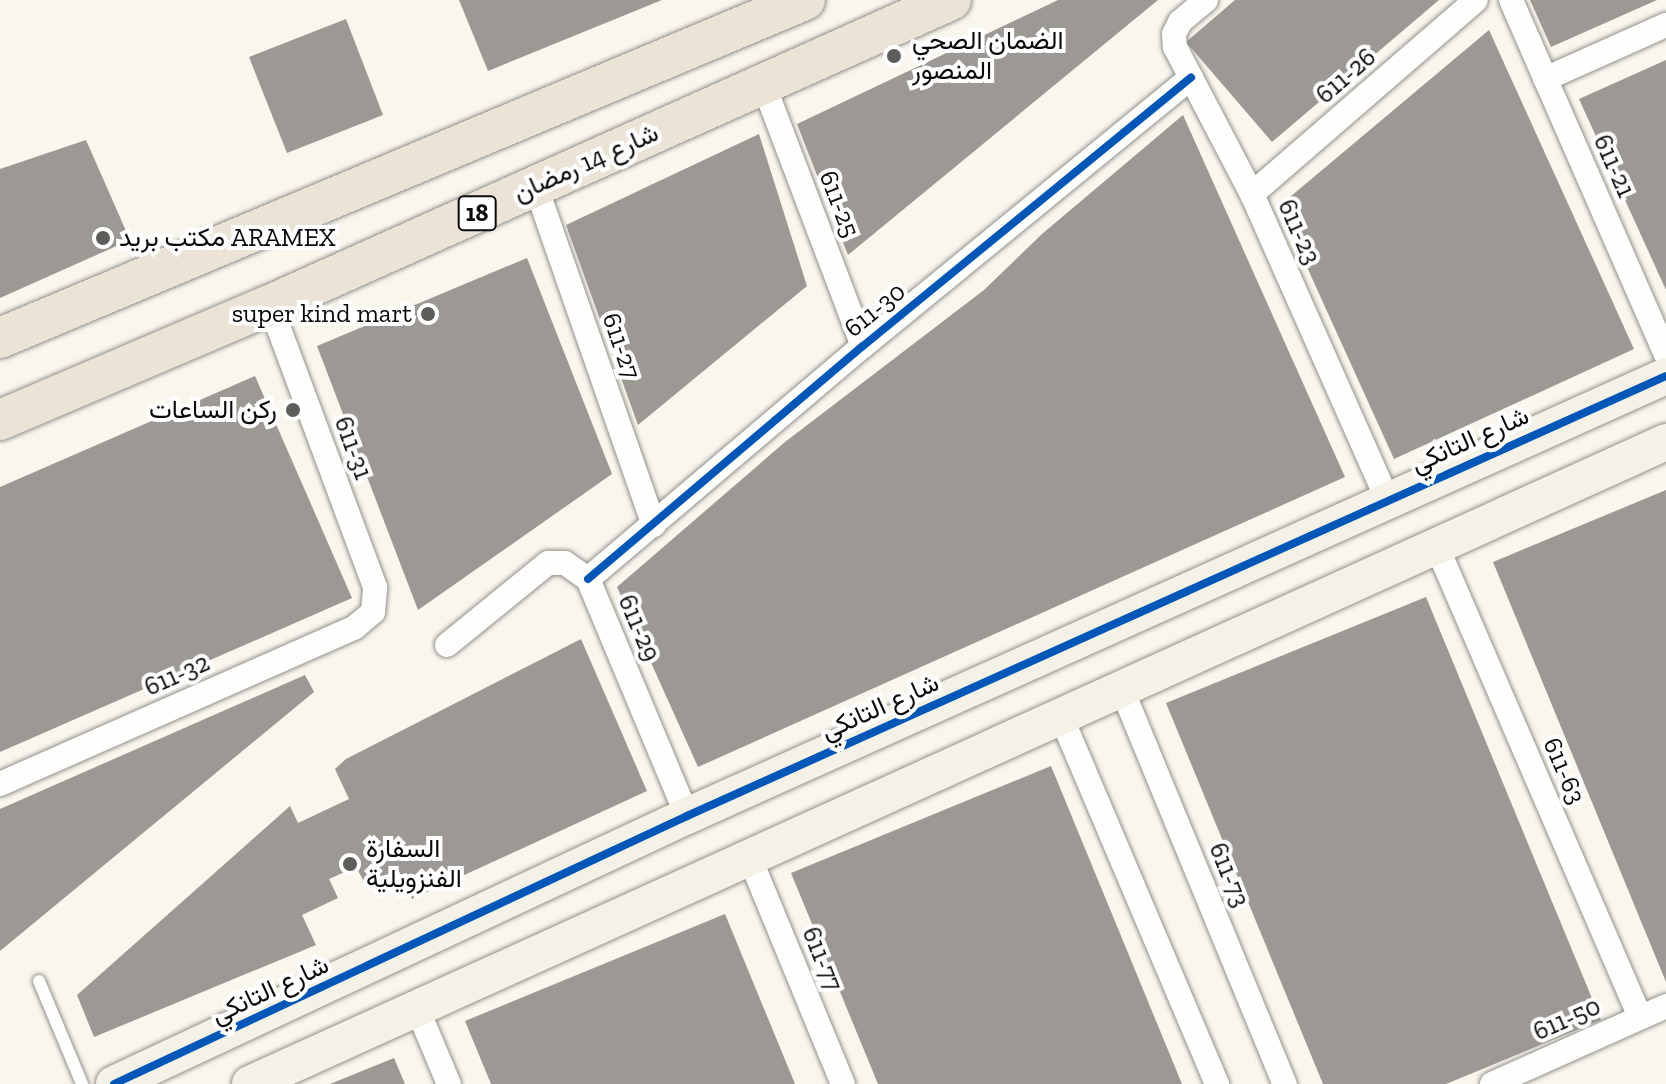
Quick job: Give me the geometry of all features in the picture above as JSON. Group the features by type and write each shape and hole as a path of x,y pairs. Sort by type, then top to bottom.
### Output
{"main road":[{"path":"0,338 805,0"},
{"name":"شارع 14 رمضان","path":"0,420 270,305 951,0"}],"street":[{"name":"611-23","path":"1206,0 1180,22 1174,34 1175,47 1252,194 1387,499"},
{"name":"611-26","path":"1252,194 1476,0"},
{"name":"611-21","path":"1511,0 1666,354"},
{"path":"1545,79 1666,25"},
{"name":"611-30","path":"588,579 863,346 1191,78"},
{"name":"611-25","path":"763,83 863,346"},
{"name":"611-27","path":"536,187 654,525"},
{"name":"611-31","path":"270,305 375,587 373,612"},
{"name":"شارع التانكي","path":"114,1084 687,816 1666,376"},
{"path":"250,1084 1060,714 1666,442"},
{"name":"611-63","path":"1437,547 1640,1017"},
{"name":"611-29","path":"447,645 548,563 565,563 588,579 687,816"},
{"name":"611-32","path":"0,784 354,628 373,612"},
{"name":"611-73","path":"1121,687 1285,1084"},
{"path":"1060,714 1217,1084"},
{"name":"611-77","path":"749,856 843,1084"},
{"path":"299,998 323,1050"},
{"name":"611-50","path":"1492,1084 1666,1006"},
{"path":"417,1008 449,1084"}],"lane":[{"path":"39,981 82,1084"}],"building":[{"path":"459,0 662,0 488,71"},
{"path":"1058,0 1158,0 848,255 797,124"},
{"path":"1235,0 1439,0 1272,142 1186,42"},
{"path":"1530,0 1657,0 1551,47"},
{"path":"346,19 383,115 287,153 249,57"},
{"path":"1489,30 1634,349 1394,459 1282,212 1284,202"},
{"path":"1666,60 1666,290 1579,99"},
{"path":"1183,115 1345,477 698,767 617,587 785,442 984,290 1042,234"},
{"path":"759,134 807,286 638,425 566,225"},
{"path":"86,140 130,240 0,298 0,169"},
{"path":"527,258 612,474 418,610 317,346"},
{"path":"255,376 352,598 0,752 0,487"},
{"path":"1666,490 1666,982 1493,562"},
{"path":"1426,597 1601,1020 1446,1084 1323,1084 1166,703"},
{"path":"581,639 647,791 412,899 398,869 366,885 356,867 329,879 338,898 302,915 316,945 94,1037 77,995 290,806 298,823 349,799 335,769 346,759"},
{"path":"305,675 314,692 0,951 0,809"},
{"path":"1051,766 1182,1084 878,1084 791,873"},
{"path":"725,914 795,1084 491,1084 465,1021"},
{"path":"394,1058 405,1084 330,1084"}],"cycle path":[{"path":"588,579 863,346 1191,78"},
{"path":"114,1084 687,816 1666,376"}],"place":[{"name":"الضمان الصحي المنصور","path":"894,56"},
{"name":"مكتب بريد ARAMEX","path":"103,238"},
{"name":"super kind mart","path":"428,314"},
{"name":"ركن الساعات","path":"293,410"},
{"name":"السفارة الفنزويلية","path":"350,864"}]}
